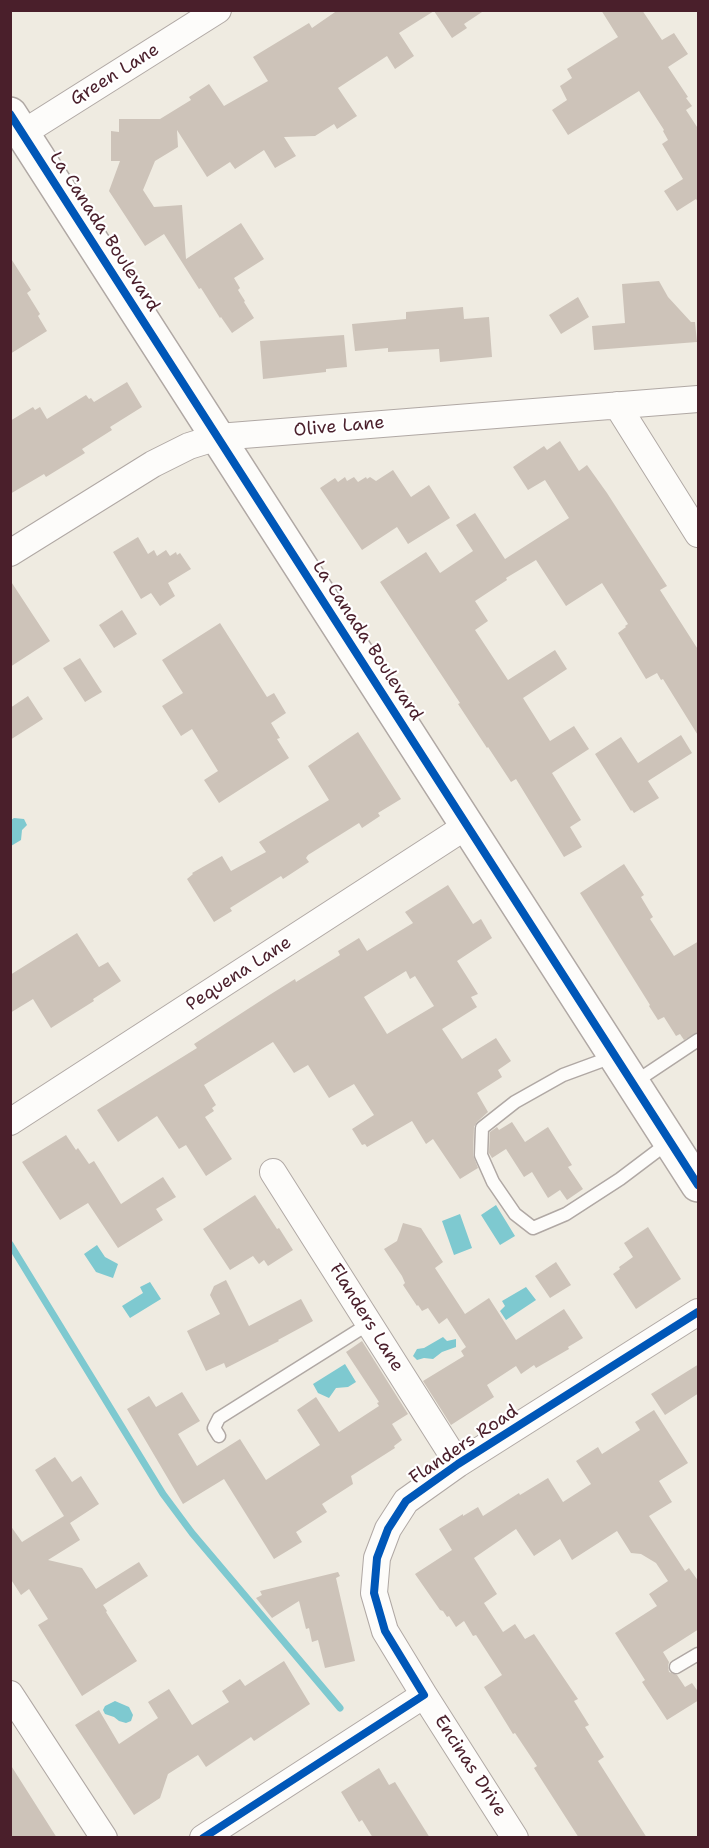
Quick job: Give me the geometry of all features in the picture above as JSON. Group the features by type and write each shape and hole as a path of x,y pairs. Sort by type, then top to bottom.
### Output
{"street":[{"name":"Green Lane","path":"15,127 218,10"},
{"name":"La Canada Boulevard","path":"15,127 218,437 699,1185"},
{"name":"Olive Lane","path":"10,553 153,464 189,446 218,437 699,399"},
{"path":"617,405 699,534"},
{"name":"Pequena Lane","path":"10,1122 468,825"},
{"name":"Flanders Lane","path":"273,1172 458,1464"},
{"name":"Flanders Road","path":"424,1695 385,1631 374,1593 377,1558 388,1529 406,1501 458,1464 699,1312"},
{"path":"10,1694 104,1838"},
{"path":"203,1838 424,1695"},
{"name":"Encinas Drive","path":"424,1695 515,1838"}],"lane":[{"path":"634,1083 699,1040"},
{"path":"616,1056 563,1075 515,1102 482,1128 481,1155 493,1182 515,1214 533,1228 566,1214 620,1179 671,1141"},
{"path":"219,1436 214,1428 219,1419 370,1323"},
{"path":"676,1667 699,1654"}],"water":[{"path":"24,819 27,825 22,830 21,840 11,846 11,820"},
{"path":"496,1205 515,1236 500,1245 481,1215"},
{"path":"460,1214 472,1248 454,1255 442,1221"},
{"path":"97,1245 105,1257 118,1264 113,1278 96,1272 84,1254"},
{"path":"150,1282 161,1299 130,1318 122,1306 143,1293 140,1287"},
{"path":"526,1287 536,1300 506,1320 500,1311 505,1306 502,1301"},
{"path":"443,1337 447,1341 456,1339 456,1347 442,1352 433,1359 417,1360 413,1356 417,1349 424,1348"},
{"path":"345,1364 356,1382 348,1387 336,1388 329,1398 318,1393 313,1384"},
{"path":"115,1701 129,1707 133,1715 131,1721 126,1723 105,1714 103,1710 105,1706"}],"building":[{"path":"338,10 485,10 464,24 467,28 452,38 434,11 399,33 414,56 395,69 387,56 338,88 357,116 337,129 334,124 315,136 284,137 296,156 275,168 264,150 235,169 230,162 207,177 177,130 178,147 155,161 143,190 154,207 182,205 186,259 241,223 264,259 234,278 254,318 232,333 201,288 199,289 164,234 145,246 109,191 120,161 111,161 111,131 119,132 119,119 160,119 191,100 189,97 209,84 224,106 268,81 253,57 309,23 312,28"},
{"path":"601,10 642,10 662,40 674,33 688,54 668,67 688,97 686,98 692,106 686,110 699,130 699,204 696,199 677,211 664,191 683,179 662,144 668,140 664,130 639,91 568,135 552,110 567,100 560,86 572,78 567,69 618,37"},
{"path":"10,257 31,290 27,293 47,331 10,354"},
{"path":"659,281 668,297 691,322 695,322 697,342 594,350 592,326 625,323 622,284"},
{"path":"578,297 589,317 561,334 549,315"},
{"path":"463,307 464,319 489,317 492,357 440,362 439,349 388,352 388,348 355,351 352,324 406,319 406,312"},
{"path":"344,335 347,367 326,369 326,372 263,379 260,341"},
{"path":"127,382 142,407 110,427 112,430 82,449 85,453 46,477 44,474 10,494 10,421 33,407 35,410 40,407 47,419 86,395 94,402"},
{"path":"560,441 579,471 587,465 607,493 667,586 660,590 699,651 699,737 663,679 661,680 657,673 646,679 618,633 628,624 602,583 566,606 536,560 475,601 488,621 475,630 508,680 555,650 567,669 523,698 550,741 574,726 589,749 552,773 581,820 570,827 582,847 564,857 516,779 511,782 487,748 380,582 426,552 440,573 473,551 456,525 475,513 505,559 569,518 545,480 528,490 513,467 544,446 547,450"},
{"path":"393,470 411,497 429,485 450,518 408,544 397,527 362,550 320,488 335,478 338,482 345,477 347,481 354,477 358,482 370,477 376,481"},
{"path":"138,537 148,554 154,550 157,556 166,550 170,556 176,552 177,555 180,553 191,569 168,583 175,596 160,606 151,593 141,599 113,552"},
{"path":"10,580 50,641 10,667"},
{"path":"122,610 137,634 114,648 99,625"},
{"path":"220,623 267,697 274,693 286,713 271,723 280,738 277,739 289,758 219,803 204,780 218,771 192,729 181,736 162,706 183,693 162,660"},
{"path":"80,658 102,692 85,702 63,668"},
{"path":"28,696 43,719 10,740 10,708"},
{"path":"358,732 401,799 378,813 380,816 362,828 359,823 308,855 306,858 309,862 283,879 281,876 230,908 232,911 214,922 187,879 192,873 222,856 231,871 266,852 259,842 329,800 308,766"},
{"path":"681,735 692,753 648,781 659,798 634,813 595,754 621,737 638,763"},
{"path":"624,864 644,895 641,897 653,917 650,919 674,956 699,941 699,1032 684,1040 680,1034 676,1036 664,1017 658,1020 580,893"},
{"path":"448,885 473,924 481,919 492,938 457,961 478,994 471,997 477,1007 442,1029 462,1059 496,1038 511,1061 498,1070 502,1077 477,1093 488,1112 474,1127 473,1155 478,1168 460,1179 433,1139 426,1144 412,1121 367,1147 365,1144 362,1145 352,1129 374,1115 354,1084 329,1098 308,1065 294,1073 273,1042 204,1085 216,1105 212,1108 214,1111 205,1117 232,1159 206,1176 186,1145 179,1149 157,1116 118,1142 97,1110 197,1048 194,1044 271,994 295,979 296,982 340,955 338,951 359,938 367,951 413,923 405,912","holes":["406,971 410,979 415,976 434,1006 387,1034 364,997"]},
{"path":"77,933 99,967 108,962 121,981 51,1028 33,999 10,1013 10,975"},
{"path":"512,1122 525,1142 548,1127 572,1165 568,1167 583,1189 567,1200 560,1190 548,1198 532,1172 524,1177 506,1149 492,1158 489,1153 490,1132 497,1127 499,1130"},
{"path":"66,1135 89,1164 94,1161 121,1204 163,1177 176,1197 156,1209 163,1220 118,1248 88,1203 60,1220 22,1162"},
{"path":"255,1195 293,1250 268,1266 264,1260 259,1264 253,1256 230,1270 203,1229"},
{"path":"403,1223 421,1228 443,1262 435,1268 465,1314 489,1298 516,1340 564,1309 583,1338 536,1368 534,1365 521,1374 516,1366 487,1385 494,1397 451,1425 423,1381 464,1356 461,1351 466,1347 447,1318 439,1324 428,1308 422,1311 417,1306 403,1285 405,1283 402,1276 384,1249 397,1241"},
{"path":"648,1227 681,1279 636,1309 613,1274 633,1257 624,1243"},
{"path":"556,1262 571,1285 550,1298 535,1276"},
{"path":"226,1280 249,1326 301,1299 313,1321 226,1368 224,1363 206,1371 187,1331 220,1314 210,1295 214,1286"},
{"path":"362,1341 408,1414 392,1424 402,1440 394,1446 395,1448 351,1476 353,1484 322,1504 327,1512 296,1532 302,1542 274,1559 224,1479 183,1504 127,1409 149,1396 156,1407 182,1392 200,1421 178,1434 197,1466 240,1439 266,1480 320,1445 297,1410 316,1397 339,1432 379,1406 377,1403 379,1402 346,1352"},
{"path":"699,1364 699,1393 665,1415 651,1394"},
{"path":"654,1410 688,1463 659,1481 672,1502 649,1516 685,1571 689,1568 699,1582 699,1629 663,1652 669,1662 669,1672 677,1675 685,1687 692,1683 699,1693 699,1700 667,1720 642,1682 645,1680 615,1633 657,1606 649,1594 668,1581 656,1563 641,1554 631,1553 617,1531 572,1560 560,1539 534,1556 516,1529 474,1558 497,1594 484,1603 503,1632 515,1624 525,1639 534,1634 578,1699 574,1701 589,1725 585,1727 604,1757 598,1761 647,1838 579,1838 534,1768 537,1766 515,1733 513,1734 484,1687 502,1675 464,1621 456,1627 449,1616 447,1617 440,1610 415,1574 452,1550 439,1529 463,1514 463,1516 478,1507 483,1516 548,1478 563,1502 591,1484 576,1461 598,1447 602,1454 640,1430 635,1422"},
{"path":"55,1457 72,1482 81,1476 99,1504 70,1523 80,1540 48,1560 82,1568 96,1589 139,1562 148,1576 103,1605 137,1661 82,1696 38,1625 48,1619 29,1589 21,1595 10,1578 10,1525 22,1542 64,1516 35,1470"},
{"path":"338,1572 340,1576 336,1578 355,1661 325,1668 318,1640 312,1642 309,1628 306,1629 299,1601 272,1618 256,1598 262,1595 260,1591"},
{"path":"284,1661 310,1704 254,1741 251,1737 206,1767 198,1755 168,1774 160,1798 134,1815 75,1725 99,1710 119,1744 158,1718 148,1702 169,1689 192,1725 229,1702 222,1691 240,1679 245,1686"},
{"path":"10,1764 57,1838 10,1838"},
{"path":"379,1768 389,1785 395,1782 430,1838 373,1838 362,1820 359,1822 341,1792"}],"waterway":[{"path":"10,1244 163,1494 192,1533 340,1708"}],"cycle path":[{"path":"10,114 698,1185"},
{"path":"203,1838 424,1695 385,1631 374,1593 377,1558 388,1529 406,1501 458,1464 698,1312"}]}
